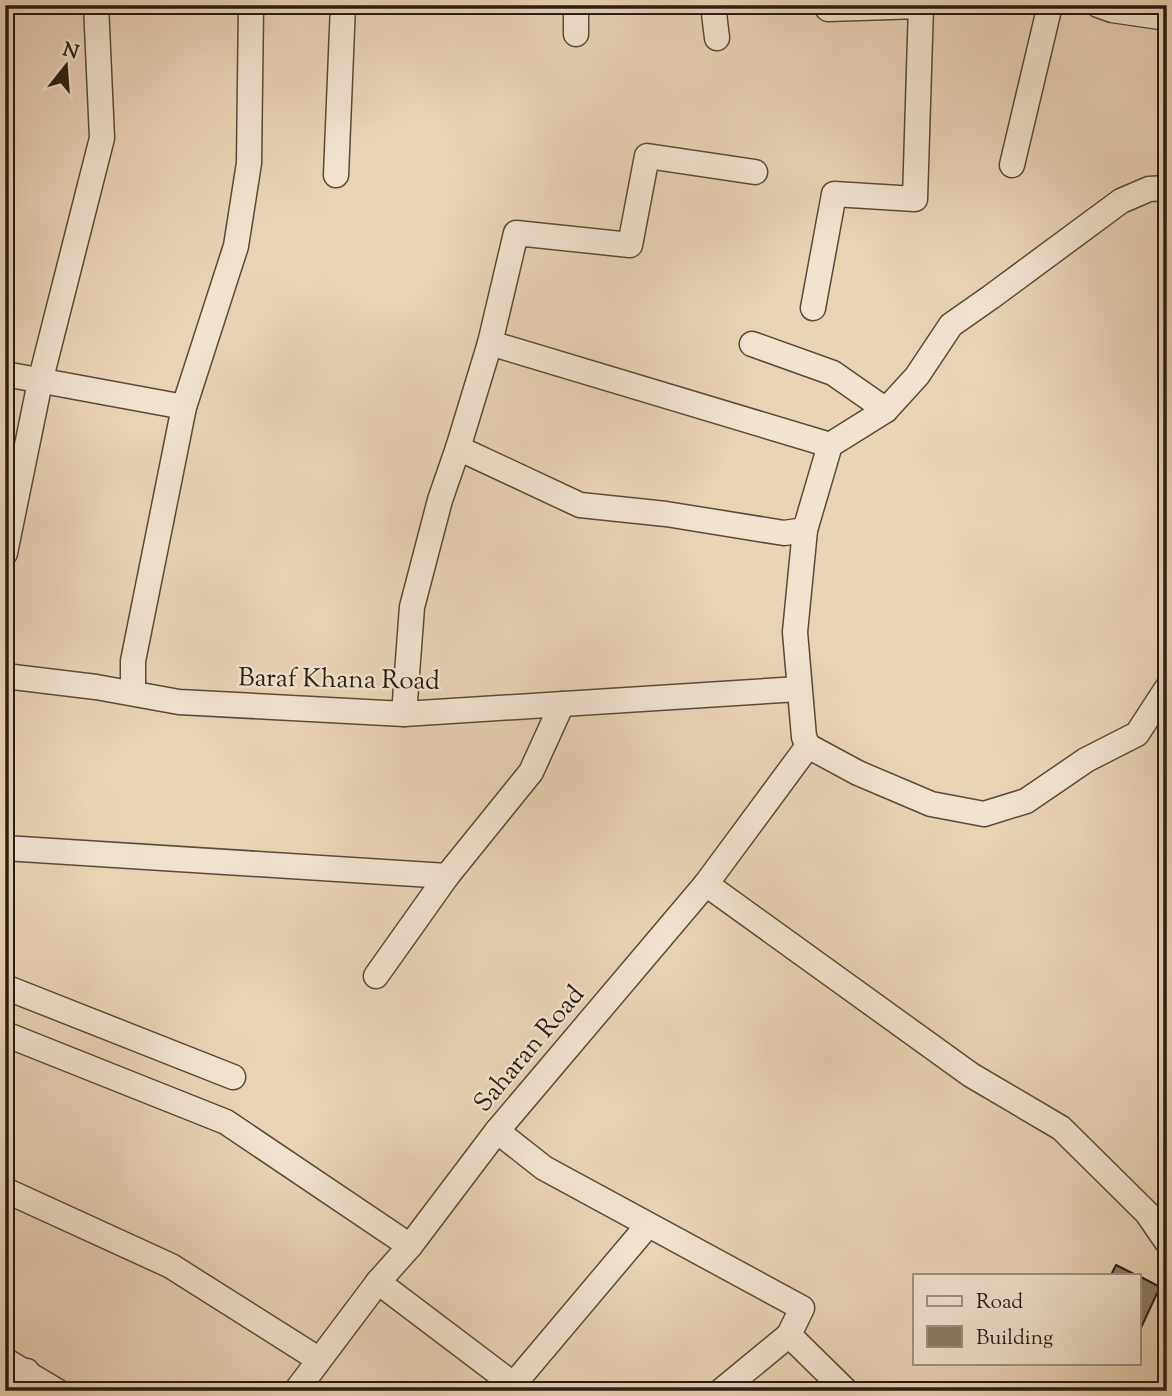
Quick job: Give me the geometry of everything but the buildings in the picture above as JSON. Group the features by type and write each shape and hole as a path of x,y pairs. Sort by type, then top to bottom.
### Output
{"street":[{"path":"5,553 40,382 102,138 96,5"},
{"path":"133,692 133,661 184,407 236,246 249,163 251,5"},
{"path":"336,174 343,5"},
{"path":"576,5 576,34"},
{"path":"713,5 717,38"},
{"path":"813,308 834,194 915,199 921,6 828,9 828,5"},
{"path":"1012,165 1051,5"},
{"path":"1098,5 1112,10 1167,18"},
{"path":"404,714 412,607 440,500 490,343 516,233 630,245 647,156 755,172"},
{"path":"1167,188 1149,189 1121,201 992,298 951,325 917,376 886,410 830,445 805,530 795,632 804,737 808,746 858,773 931,804 984,814 1026,801 1086,760 1137,734 1167,688"},
{"path":"490,343 830,445"},
{"path":"752,344 833,373 886,410"},
{"path":"5,374 184,407"},
{"path":"458,448 580,505 666,514 783,533 805,530"},
{"name":"Baraf Khana Road","path":"7,680 133,692 179,702 404,714 799,689"},
{"path":"376,976 447,876 531,772 562,704"},
{"name":"Saharan Road","path":"296,1391 379,1282 411,1246 497,1131 706,884 808,746"},
{"path":"5,848 447,876"},
{"path":"706,884 971,1075 1061,1128 1147,1213 1167,1242"},
{"path":"5,987 233,1077"},
{"path":"5,1034 226,1122 411,1246"},
{"path":"497,1131 544,1168 802,1308 789,1335 721,1391"},
{"path":"5,1190 171,1266 318,1359"},
{"path":"379,1282 514,1389 648,1225"},
{"path":"789,1335 846,1391"},
{"path":"15,1374 57,1391"}]}
